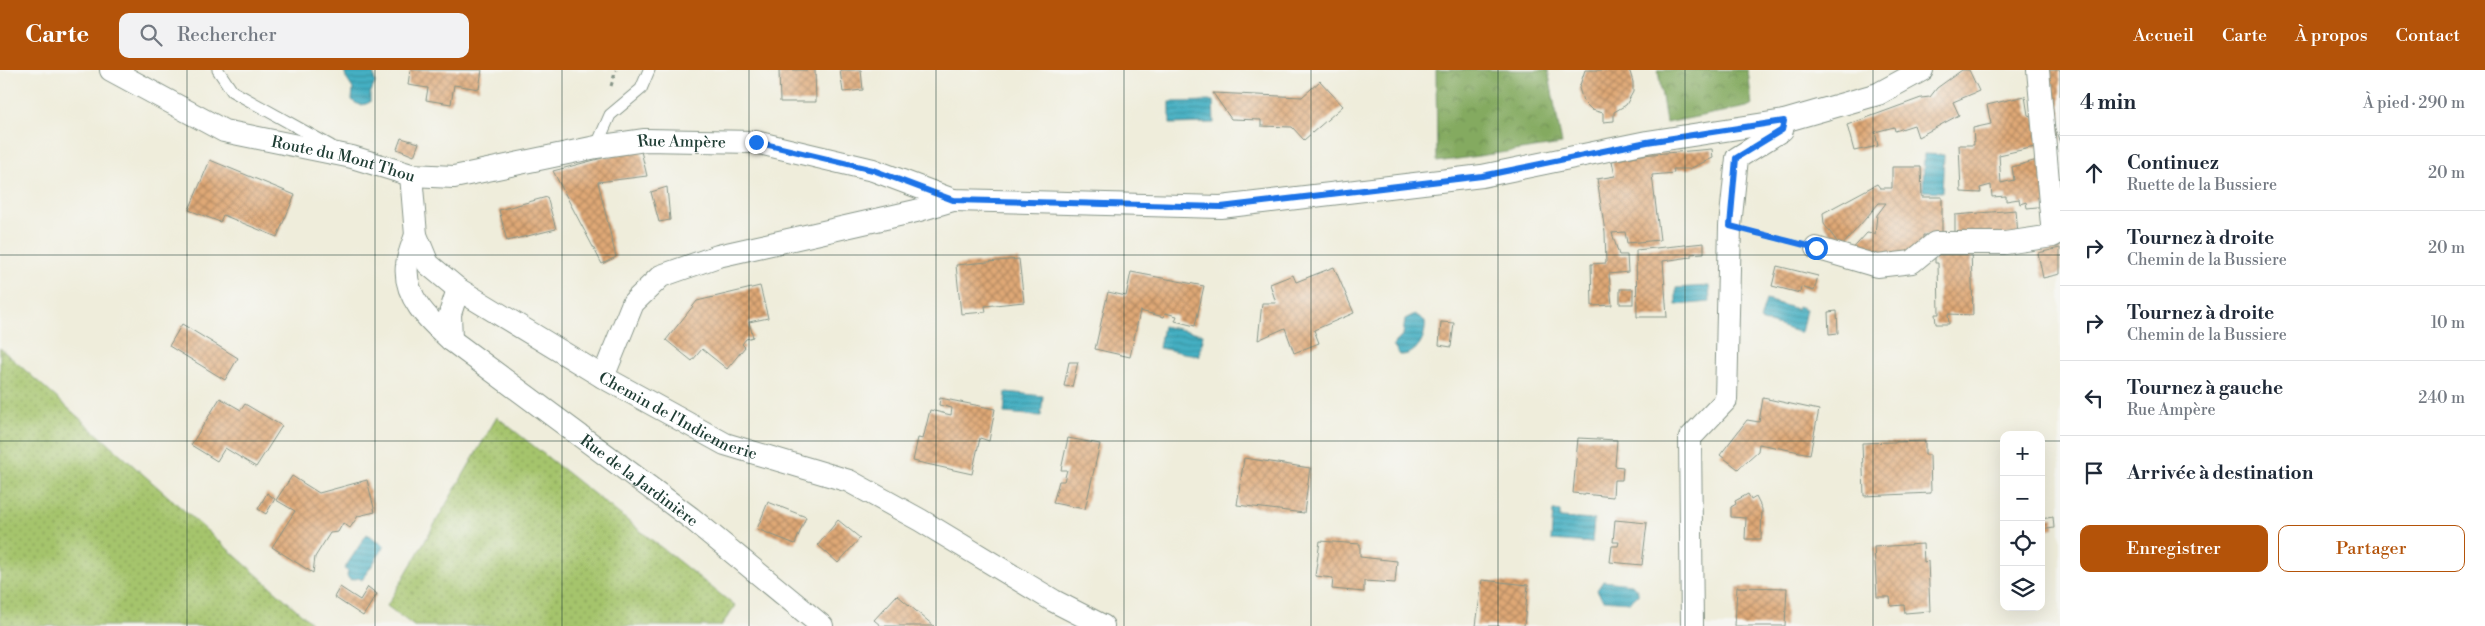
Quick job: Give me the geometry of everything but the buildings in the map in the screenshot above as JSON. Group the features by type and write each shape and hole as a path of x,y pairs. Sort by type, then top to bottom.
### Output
{"street":[{"name":"Route du Mont Thou","path":"111,70 224,131 352,157 411,175 416,235 428,264 458,289 603,377"},
{"name":"Rue Ampère","path":"411,175 454,177 596,147 645,140 756,142 873,170 953,200 1221,207 1482,176 1647,142 1784,121 1878,94 1922,70"},
{"path":"1816,248 1877,266 1912,262 1936,243 2005,243 2053,236 2038,70"},
{"path":"1692,626 1690,438 1726,400 1730,226 1736,158 1782,130 1784,121"},
{"name":"Chemin de l'Indiennerie","path":"953,200 916,211 718,256 661,276 632,303 603,377 725,444 849,481 920,520 1054,601 1103,626"},
{"name":"Rue de la Jardinière","path":"416,235 407,266 410,290 426,317 451,340 691,518 822,626"},
{"path":"451,340 450,314 458,289"}],"lane":[{"path":"218,70 232,91 352,157"},
{"path":"596,147 610,115 640,89 649,70"}],"path":[{"path":"1730,226 1816,248"}],"green space":[{"path":"1436,70 1548,70 1562,144 1437,162"},
{"path":"1658,70 1748,70 1752,106 1666,123"},
{"path":"0,348 315,626 0,626"},
{"path":"497,417 735,606 721,626 414,626 387,606"}],"water":[{"path":"344,70 373,70 375,83 370,94 370,102 363,105 358,104 352,100 353,89 346,78"},
{"path":"1213,101 1214,123 1170,124 1170,102"},
{"path":"1924,154 1944,155 1942,192 1923,191"},
{"path":"1709,286 1710,302 1676,305 1676,288"},
{"path":"1766,300 1797,309 1798,306 1806,309 1801,333 1760,320"},
{"path":"1415,314 1425,321 1422,339 1416,349 1400,355 1393,345 1403,335 1405,319"},
{"path":"1163,326 1203,334 1199,356 1159,348"},
{"path":"1006,392 1043,396 1041,416 1004,413"},
{"path":"1553,511 1560,511 1560,518 1594,520 1592,543 1551,540"},
{"path":"367,534 385,546 362,580 359,578 350,580 347,576 348,571 344,569"},
{"path":"1603,581 1632,584 1638,591 1638,595 1630,602 1603,600 1597,590"}],"route":[{"path":"756,142 873,170 953,200 1221,207 1482,176 1647,142 1784,121 1782,130 1736,158 1730,226 1816,248"}]}
